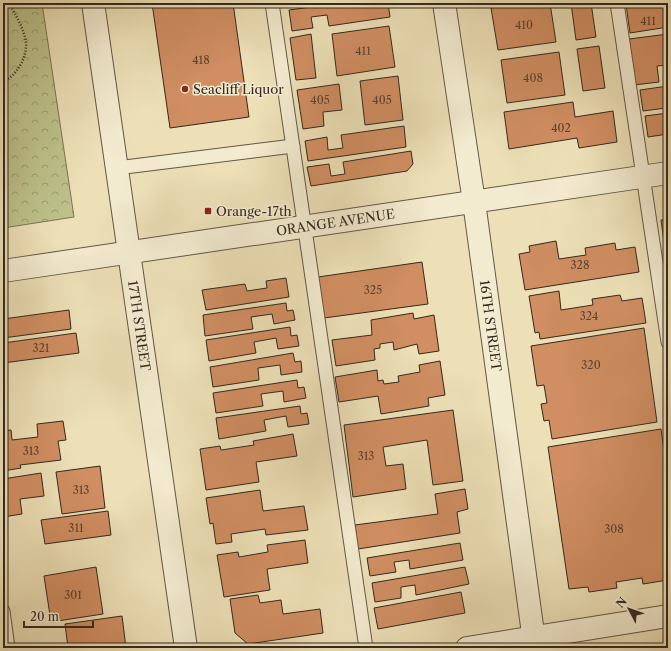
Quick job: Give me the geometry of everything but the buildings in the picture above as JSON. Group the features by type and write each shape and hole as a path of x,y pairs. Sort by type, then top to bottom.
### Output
{"street":[{"name":"17TH STREET","path":"93,3 186,648"},
{"name":"16TH STREET","path":"444,3 474,202 534,643"},
{"name":"ORANGE AVENUE","path":"3,271 668,173"},
{"path":"467,648 534,643 668,616"}],"lane":[{"path":"272,3 366,648"},
{"path":"617,3 668,342"},
{"path":"117,168 293,146"},
{"path":"3,611 8,648"}],"path":[{"path":"3,82 17,70 24,57 26,46 24,34 9,3"}],"green space":[{"path":"3,3 42,3 74,217 3,228"}],"place":[{"name":"Seacliff Liquor","path":"185,89"},
{"name":"Orange-17th","path":"208,211"}]}
